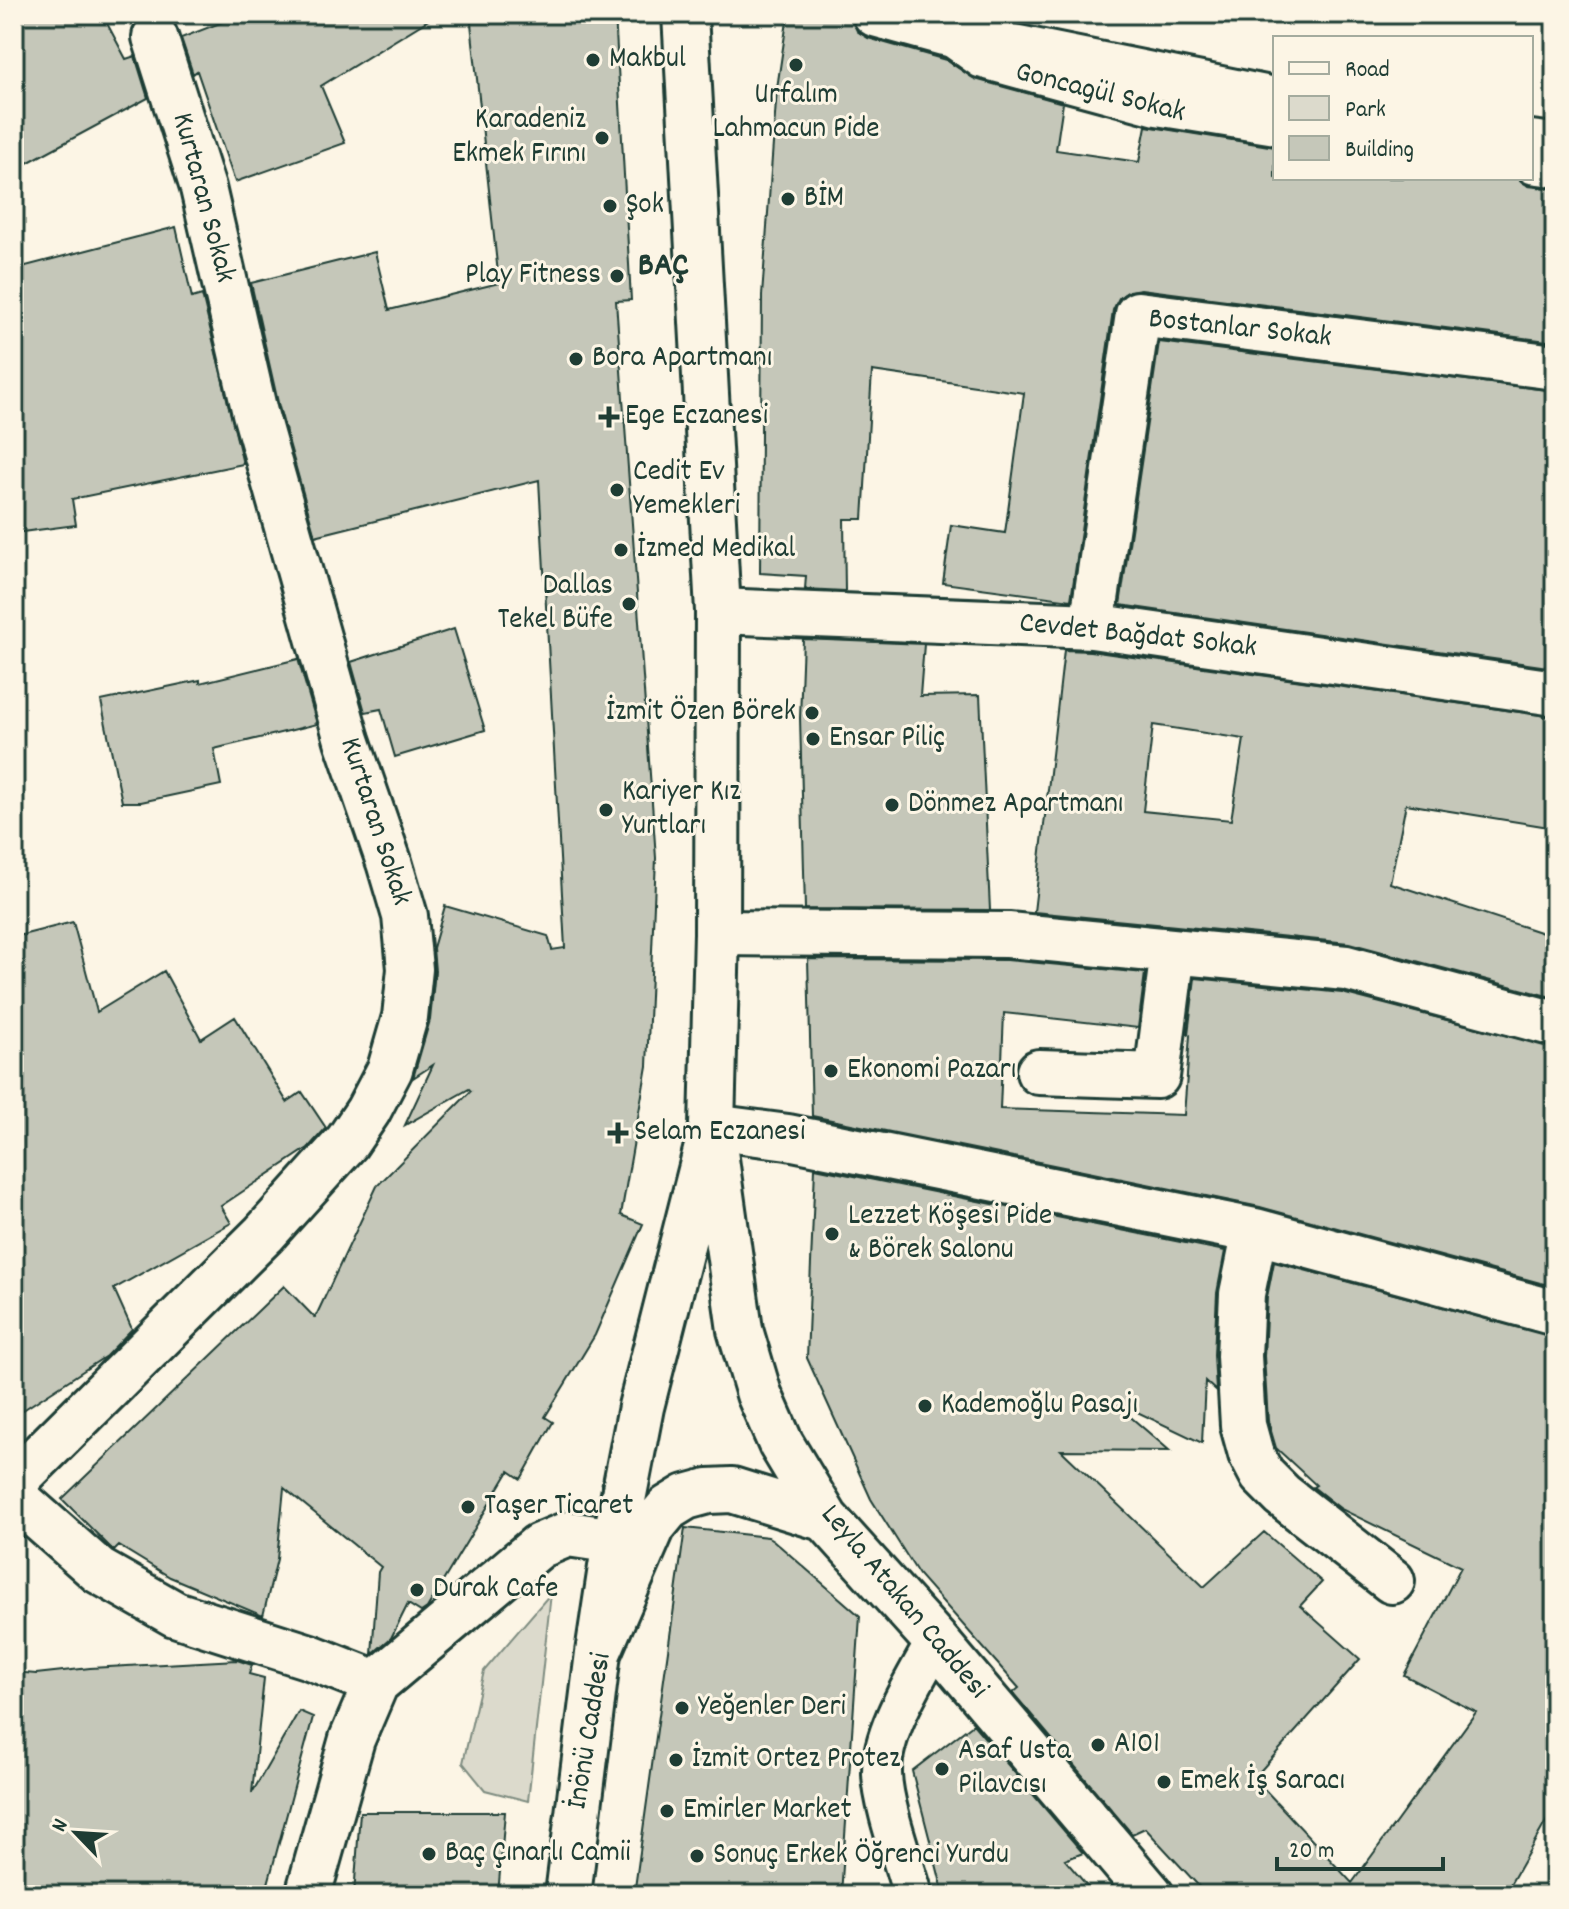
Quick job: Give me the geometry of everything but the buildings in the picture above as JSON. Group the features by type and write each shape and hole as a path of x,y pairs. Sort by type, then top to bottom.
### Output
{"street":[{"path":"598,1653 615,1541 641,1407 712,1127 717,933 718,611 685,14"},
{"name":"Goncagül Sokak","path":"875,14 936,31 1273,100"},
{"name":"Kurtaran Sokak","path":"14,1482 264,1234 347,1142 390,1069 405,1017 410,969 405,916 347,740 255,413 203,188 155,37"},
{"path":"1533,143 1555,146"},
{"name":"Bostanlar Sokak","path":"1092,626 1138,314 1555,367"},
{"name":"Cevdet Bağdat Sokak","path":"718,611 1092,626 1555,693"},
{"path":"717,933 1008,935 1346,968 1555,1024"},
{"path":"1039,1072 1157,1076 1173,951"},
{"path":"712,1127 788,1137 1255,1231 1555,1313"},
{"name":"Leyla Atakan Caddesi","path":"712,1127 740,1330 759,1394 781,1444 826,1519 936,1641 1151,1895"},
{"path":"1255,1231 1242,1294 1239,1356 1243,1425 1251,1454 1262,1475 1282,1495 1392,1581"},
{"name":"İnönü Caddesi","path":"568,1895 598,1653 653,1526 668,1508 677,1503 708,1491 732,1490 826,1519"},
{"path":"14,1496 99,1571 175,1614 310,1657 376,1683"},
{"path":"308,1895 352,1739 376,1683 539,1546 568,1534 615,1541"},
{"path":"913,1895 884,1791 882,1772 888,1739 899,1711 936,1641"}],"lane":[{"name":"Goncagül Sokak","path":"936,31 979,64 1156,112 1273,131"},
{"path":"1533,170 1555,173"}],"green space":[{"path":"551,1593 528,1801 485,1790 463,1763 484,1671"}],"place":[{"name":"Makbul","path":"593,60"},
{"name":"Urfalım Lahmacun Pide","path":"796,65"},
{"name":"Karadeniz Ekmek Fırını","path":"602,138"},
{"name":"BİM","path":"788,199"},
{"name":"Şok","path":"610,206"},
{"name":"Play Fitness","path":"617,276"},
{"name":"Bora Apartmanı","path":"576,359"},
{"name":"Ege Eczanesi","path":"609,417"},
{"name":"Cedit Ev Yemekleri","path":"617,490"},
{"name":"İzmed Medikal","path":"621,550"},
{"name":"Dallas Tekel Büfe","path":"629,604"},
{"name":"İzmit Özen Börek","path":"812,713"},
{"name":"Ensar Piliç","path":"813,739"},
{"name":"Dönmez Apartmanı","path":"892,805"},
{"name":"Kariyer Kız Yurtları","path":"606,810"},
{"name":"Ekonomi Pazarı","path":"831,1071"},
{"name":"Selam Eczanesi","path":"618,1133"},
{"name":"Lezzet Köşesi Pide & Börek Salonu","path":"832,1234"},
{"name":"Kademoğlu Pasajı","path":"925,1406"},
{"name":"Taşer Ticaret","path":"468,1507"},
{"name":"Durak Cafe","path":"417,1590"},
{"name":"Yeğenler Deri","path":"682,1708"},
{"name":"A101","path":"1098,1745"},
{"name":"İzmit Ortez Protez","path":"676,1760"},
{"name":"Asaf Usta Pilavcısı","path":"942,1769"},
{"name":"Emek İş Saracı","path":"1164,1782"},
{"name":"Emirler Market","path":"667,1811"},
{"name":"Baç Çınarlı Camii","path":"429,1854"},
{"name":"Sonuç Erkek Öğrenci Yurdu","path":"697,1856"}],"district":[{"name":"BAÇ","path":"663,267"}]}
